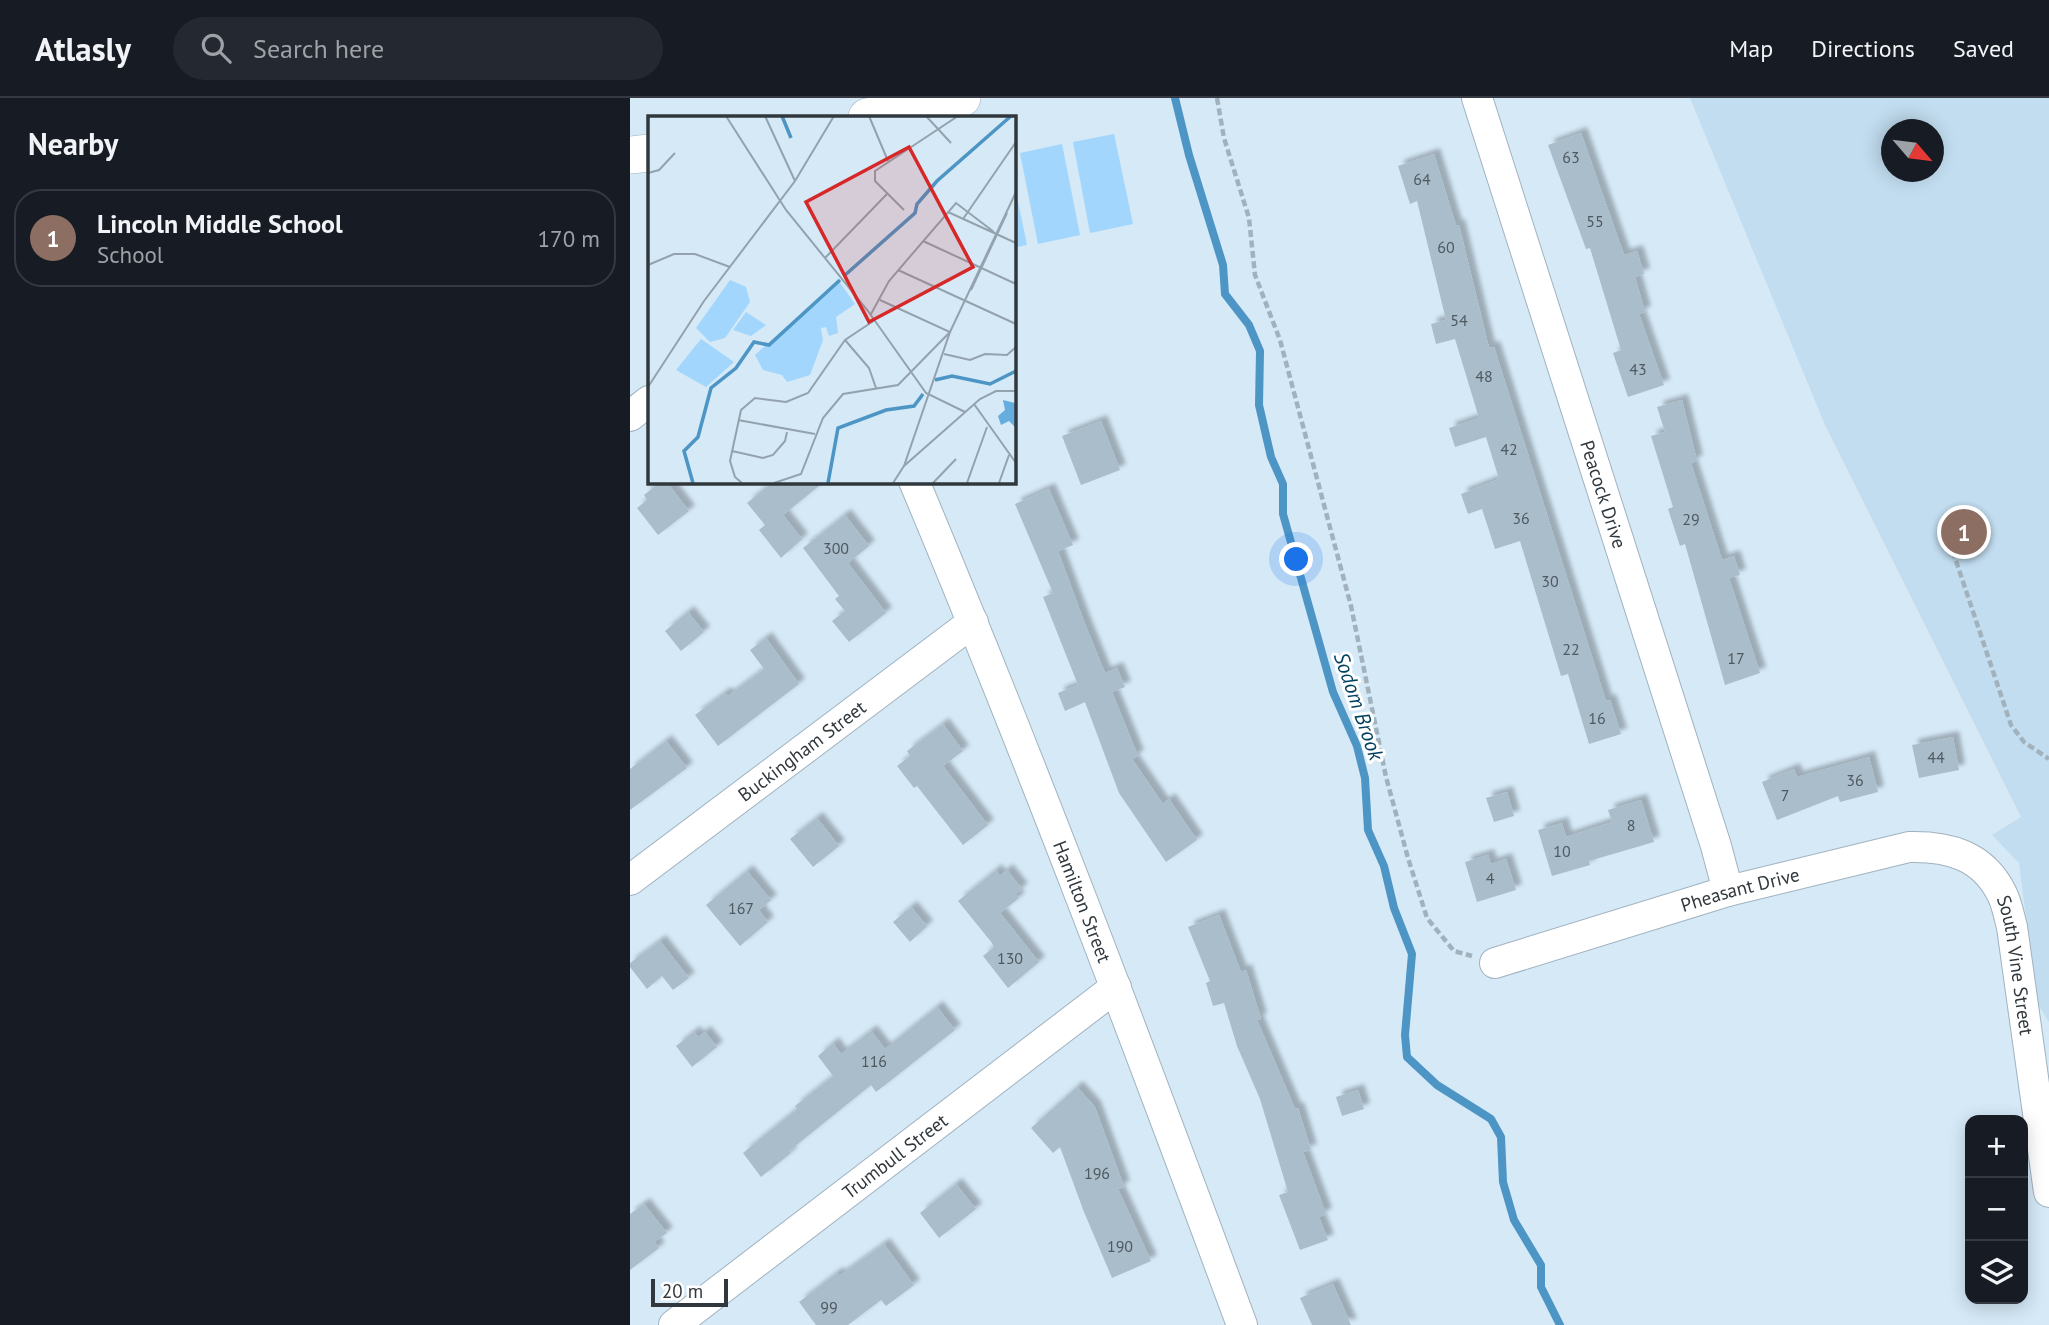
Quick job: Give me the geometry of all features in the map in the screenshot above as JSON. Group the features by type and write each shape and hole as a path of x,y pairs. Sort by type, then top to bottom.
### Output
{"street":[{"path":"872,116 962,98"},
{"name":"Peacock Drive","path":"1476,98 1716,846 1728,891"},
{"path":"630,155 648,153"},
{"path":"630,416 648,402"},
{"name":"Hamilton Street","path":"915,483 973,622 1116,987 1242,1325"},
{"name":"Buckingham Street","path":"630,880 973,622"},
{"name":"Pheasant Drive","path":"1495,963 1728,891 1909,847 1934,846 1956,852 1986,869"},
{"name":"South Vine Street","path":"1986,869 2003,895 2040,1057 2049,1192"},
{"name":"Trumbull Street","path":"674,1325 1116,987"}],"path":[{"path":"1217,98 1224,138 1249,218 1255,275 1280,340 1315,467 1351,607 1386,777 1427,918 1454,951 1495,963"},
{"path":"1947,531 2011,725 2024,742 2049,759"}],"shaded area":[{"path":"1690,98 2049,98 2049,1022 2037,1003 2019,863 1992,835 2021,817 1825,425"},
{"path":"1114,134 1133,224 1090,233 1073,142"},
{"path":"1062,144 1080,235 1038,244 1020,153"},
{"path":"1015,188 1027,245 1015,248"}],"building":[{"path":"1581,133 1624,255 1637,251 1644,274 1635,277 1645,312 1639,314 1664,385 1628,397 1613,353 1621,350 1590,248 1586,249 1548,145"},
{"path":"1434,154 1456,226 1459,225 1489,348 1494,347 1606,701 1610,700 1621,734 1589,744 1568,674 1561,676 1520,541 1495,549 1482,509 1468,514 1461,494 1499,479 1486,437 1455,447 1449,428 1479,418 1455,339 1436,344 1431,324 1446,320 1417,201 1410,204 1398,166"},
{"path":"1682,400 1697,461 1691,463 1722,560 1734,556 1740,575 1729,578 1760,673 1725,685 1685,544 1680,546 1668,509 1673,507 1651,436 1665,432 1657,407"},
{"path":"1101,421 1120,470 1081,485 1062,436"},
{"path":"659,483 668,483 689,511 658,535 637,508 647,500 644,495"},
{"path":"772,483 823,483 783,515 802,539 781,558 759,530 765,525 747,503"},
{"path":"1049,489 1073,545 1058,551 1085,624 1105,673 1117,668 1125,687 1112,692 1138,756 1132,759 1163,804 1169,799 1197,840 1166,862 1119,793 1085,702 1065,711 1058,693 1078,685 1043,597 1053,593 1015,504"},
{"path":"845,515 869,546 848,563 886,613 849,642 832,621 845,611 835,599 839,596 803,548"},
{"path":"688,612 704,632 681,651 665,631"},
{"path":"766,638 799,684 718,746 695,715 725,693 728,696 764,669 750,650"},
{"path":"943,724 963,751 943,766 988,825 963,845 917,786 914,788 897,766 910,756 907,751"},
{"path":"1953,737 1959,770 1919,778 1912,745"},
{"path":"666,741 687,768 630,810 630,769"},
{"path":"1869,757 1878,792 1840,802 1838,796 1777,820 1762,782 1794,769 1797,777"},
{"path":"1507,792 1514,816 1494,822 1486,798"},
{"path":"1641,800 1654,842 1589,861 1590,865 1552,876 1538,830 1562,823 1566,837 1612,822 1608,810"},
{"path":"817,818 839,846 813,867 790,839"},
{"path":"1488,855 1491,864 1506,859 1516,890 1477,902 1465,862"},
{"path":"996,870 1000,876 1007,870 1022,889 1015,894 1019,898 1000,913 1039,962 1008,988 983,956 994,947 992,943 958,901"},
{"path":"747,871 771,900 759,910 768,922 740,946 706,905"},
{"path":"911,907 927,926 910,942 893,922"},
{"path":"1219,915 1241,972 1246,970 1261,1019 1257,1020 1295,1109 1298,1108 1311,1150 1303,1152 1326,1214 1319,1217 1328,1240 1300,1250 1279,1195 1288,1192 1260,1099 1237,1046 1224,1003 1213,1006 1206,983 1210,981 1188,927"},
{"path":"660,941 689,978 673,990 662,976 647,989 630,967 630,963"},
{"path":"937,1007 955,1030 876,1092 871,1085 761,1177 743,1153 833,1076 818,1056 833,1043 841,1054 871,1031 885,1049"},
{"path":"694,1032 698,1037 705,1032 717,1047 692,1067 676,1046"},
{"path":"1077,1087 1095,1107 1124,1187 1118,1189 1151,1261 1112,1278 1060,1147 1053,1153 1031,1128"},
{"path":"1358,1090 1364,1109 1342,1116 1336,1097"},
{"path":"956,1184 976,1209 939,1238 920,1213"},
{"path":"644,1204 667,1233 654,1242 659,1248 630,1270 630,1214"},
{"path":"884,1244 914,1285 886,1306 881,1300 848,1325 816,1325 799,1302 837,1273 839,1276"},
{"path":"1333,1284 1351,1325 1312,1325 1300,1298"}],"waterway":[{"name":"Sodom Brook","path":"1175,98 1189,155 1223,265 1225,294 1249,325 1260,351 1259,405 1271,457 1283,484 1283,514 1333,692 1357,746 1365,778 1368,830 1384,866 1394,908 1412,954 1405,1035 1407,1057 1437,1085 1491,1119 1501,1137 1503,1182 1514,1220 1541,1265 1541,1287 1560,1325"}],"place":[{"name":"Lincoln Middle School","path":"1964,532"}]}
